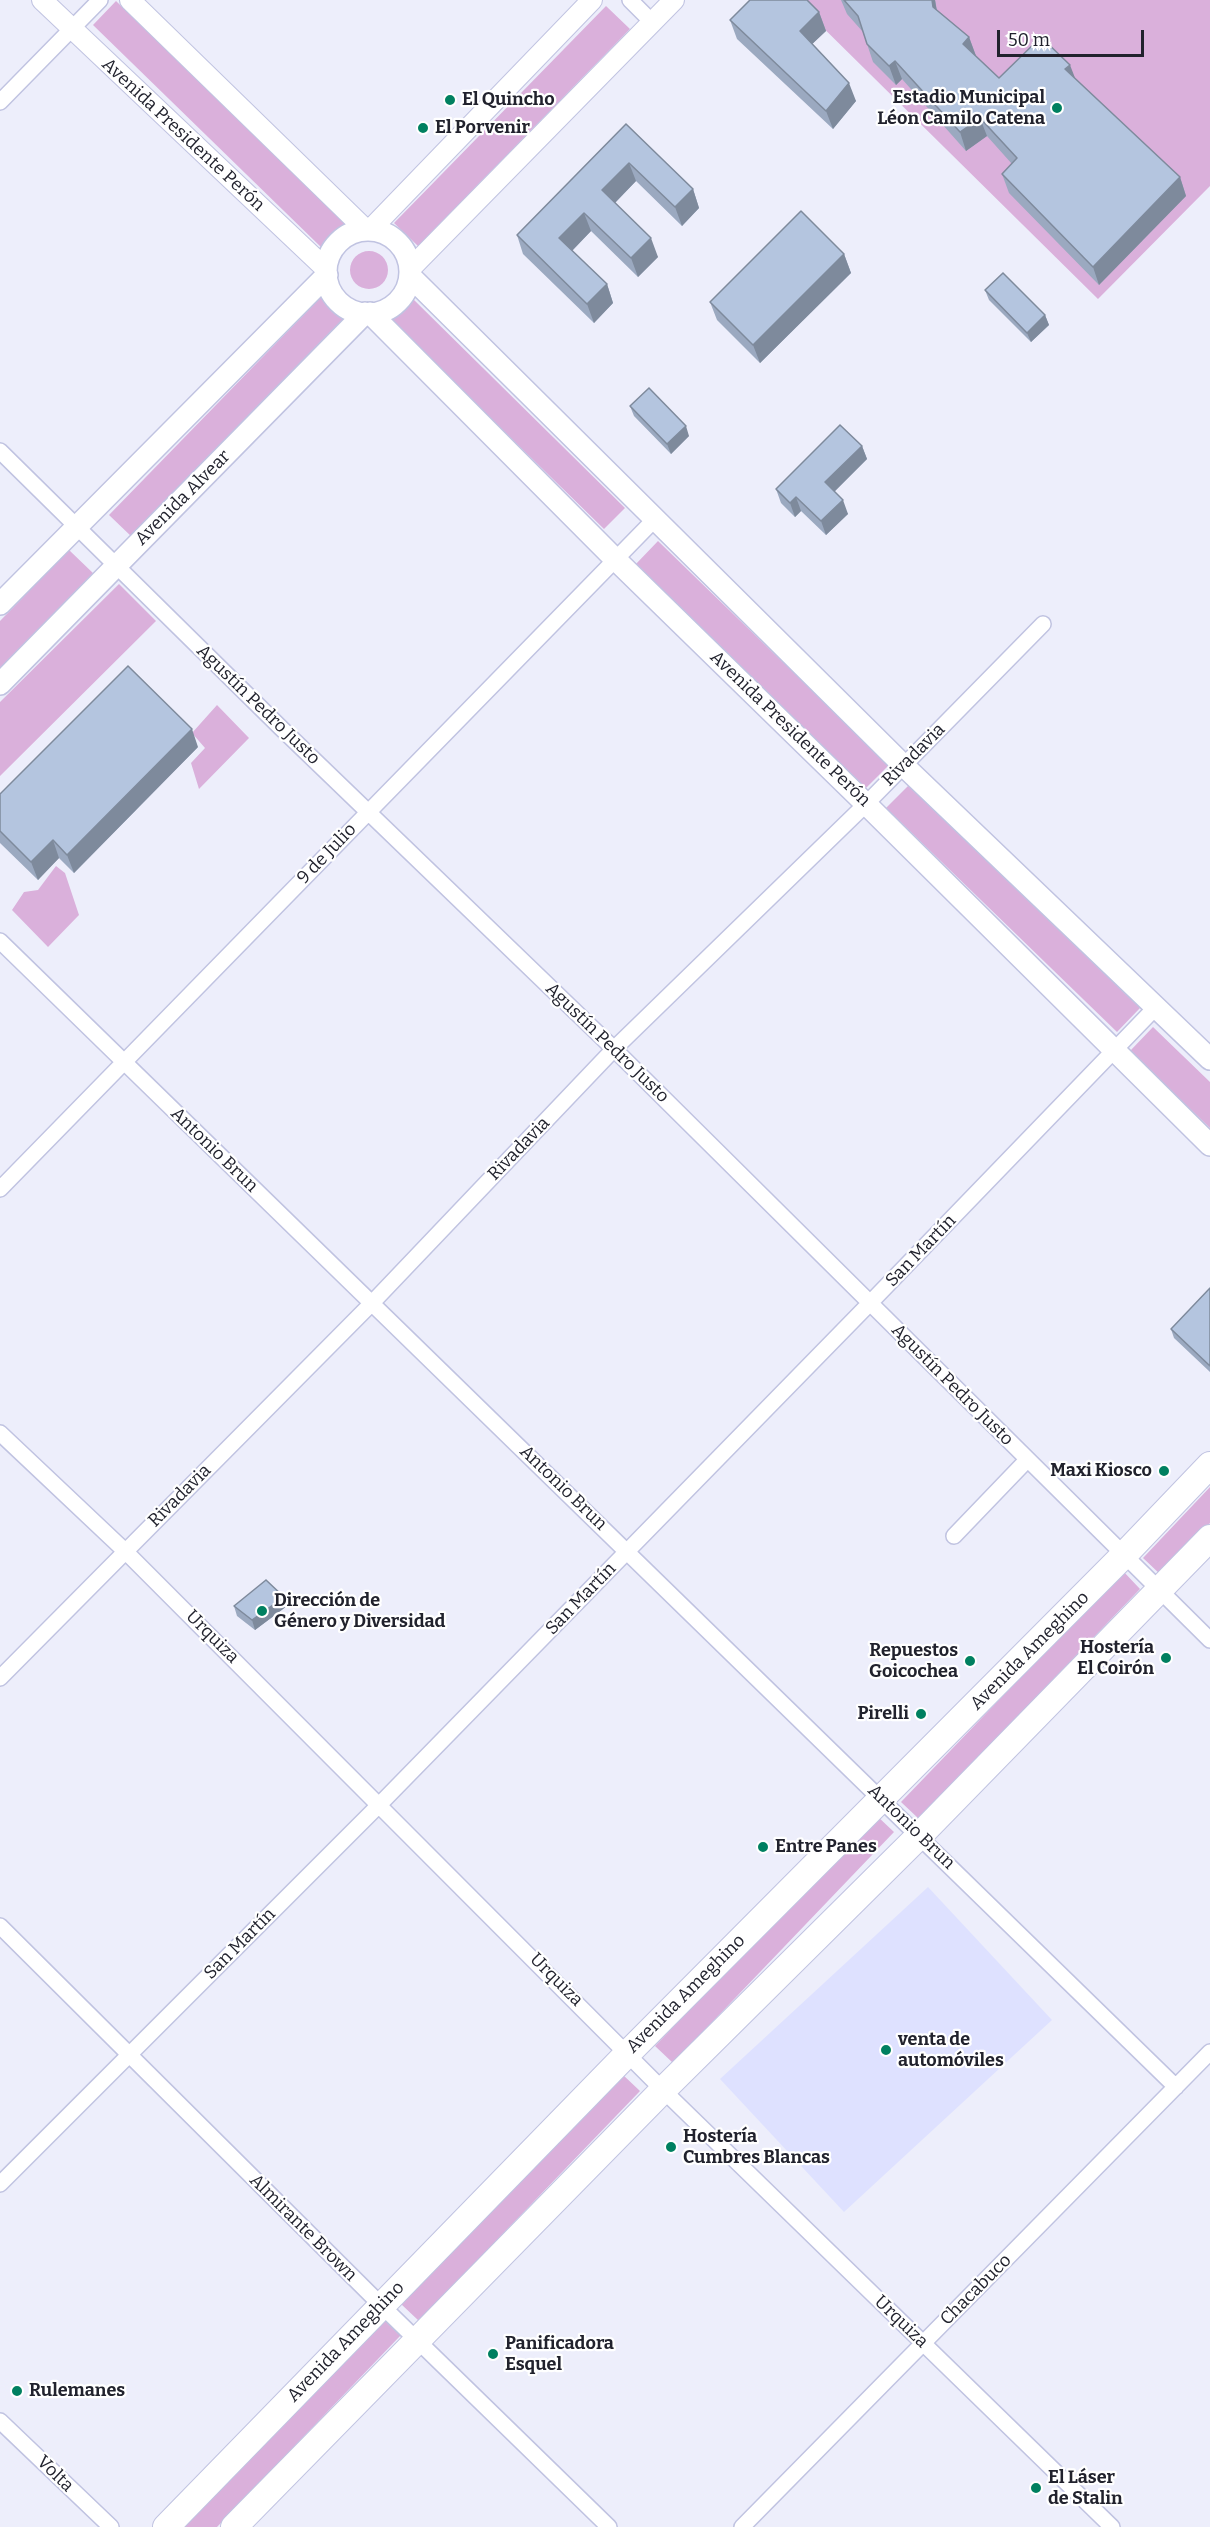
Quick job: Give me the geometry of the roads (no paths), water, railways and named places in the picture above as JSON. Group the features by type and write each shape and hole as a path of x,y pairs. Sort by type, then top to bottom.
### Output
{"highway":[{"name":"Avenida Ameghino","path":"166,2527 628,2053 1210,1466"},
{"path":"234,2527 663,2090 920,1835 1210,1538"}],"main road":[{"path":"368,230 390,236 399,243 406,253 410,272 402,296 394,304 385,310 368,313 353,310 336,298 330,290 326,272 328,259 339,241 348,235 368,230"},
{"path":"0,604 326,272"},
{"path":"410,272 904,765 1210,1059"},
{"name":"Avenida Presidente Perón","path":"368,313 615,560 866,804 1210,1145"},
{"name":"Avenida Alvear","path":"0,684 368,313"}],"street":[{"name":"Avenida Presidente Perón","path":"42,0 326,272"},
{"path":"0,102 100,0"},
{"path":"130,0 368,230 592,0"},
{"path":"630,0 652,22"},
{"path":"410,272 674,0"},
{"name":"Agustín Pedro Justo","path":"0,451 614,1049 1210,1640"},
{"name":"9 de Julio","path":"0,1189 655,519"},
{"name":"Rivadavia","path":"0,1678 372,1303 614,1049 866,804 1043,624"},
{"name":"Antonio Brun","path":"0,941 920,1835 1176,2087"},
{"name":"San Martín","path":"0,2184 628,1552 1116,1051 1156,1007"},
{"name":"Urquiza","path":"0,1433 126,1551 663,2090 1112,2527"},
{"path":"954,1536 1027,1460"},
{"name":"Almirante Brown","path":"0,1926 381,2305 609,2527"},
{"name":"Chacabuco","path":"742,2527 1210,2052"},
{"name":"Volta","path":"0,2421 111,2527"}],"place":[{"name":"El Quincho","path":"450,100"},
{"name":"Estadio Municipal Léon Camilo Catena","path":"1057,108"},
{"name":"El Porvenir","path":"423,128"},
{"name":"Maxi Kiosco","path":"1164,1471"},
{"name":"Dirección de Género y Diversidad","path":"262,1611"},
{"name":"Hostería El Coirón","path":"1166,1658"},
{"name":"Repuestos Goicochea","path":"970,1661"},
{"name":"Pirelli","path":"921,1714"},
{"name":"Entre Panes","path":"763,1847"},
{"name":"venta de automóviles","path":"886,2050"},
{"name":"Hostería Cumbres Blancas","path":"671,2147"},
{"name":"Panificadora Esquel","path":"493,2354"},
{"name":"Rulemanes","path":"17,2391"},
{"name":"El Láser de Stalin","path":"1036,2488"}]}
